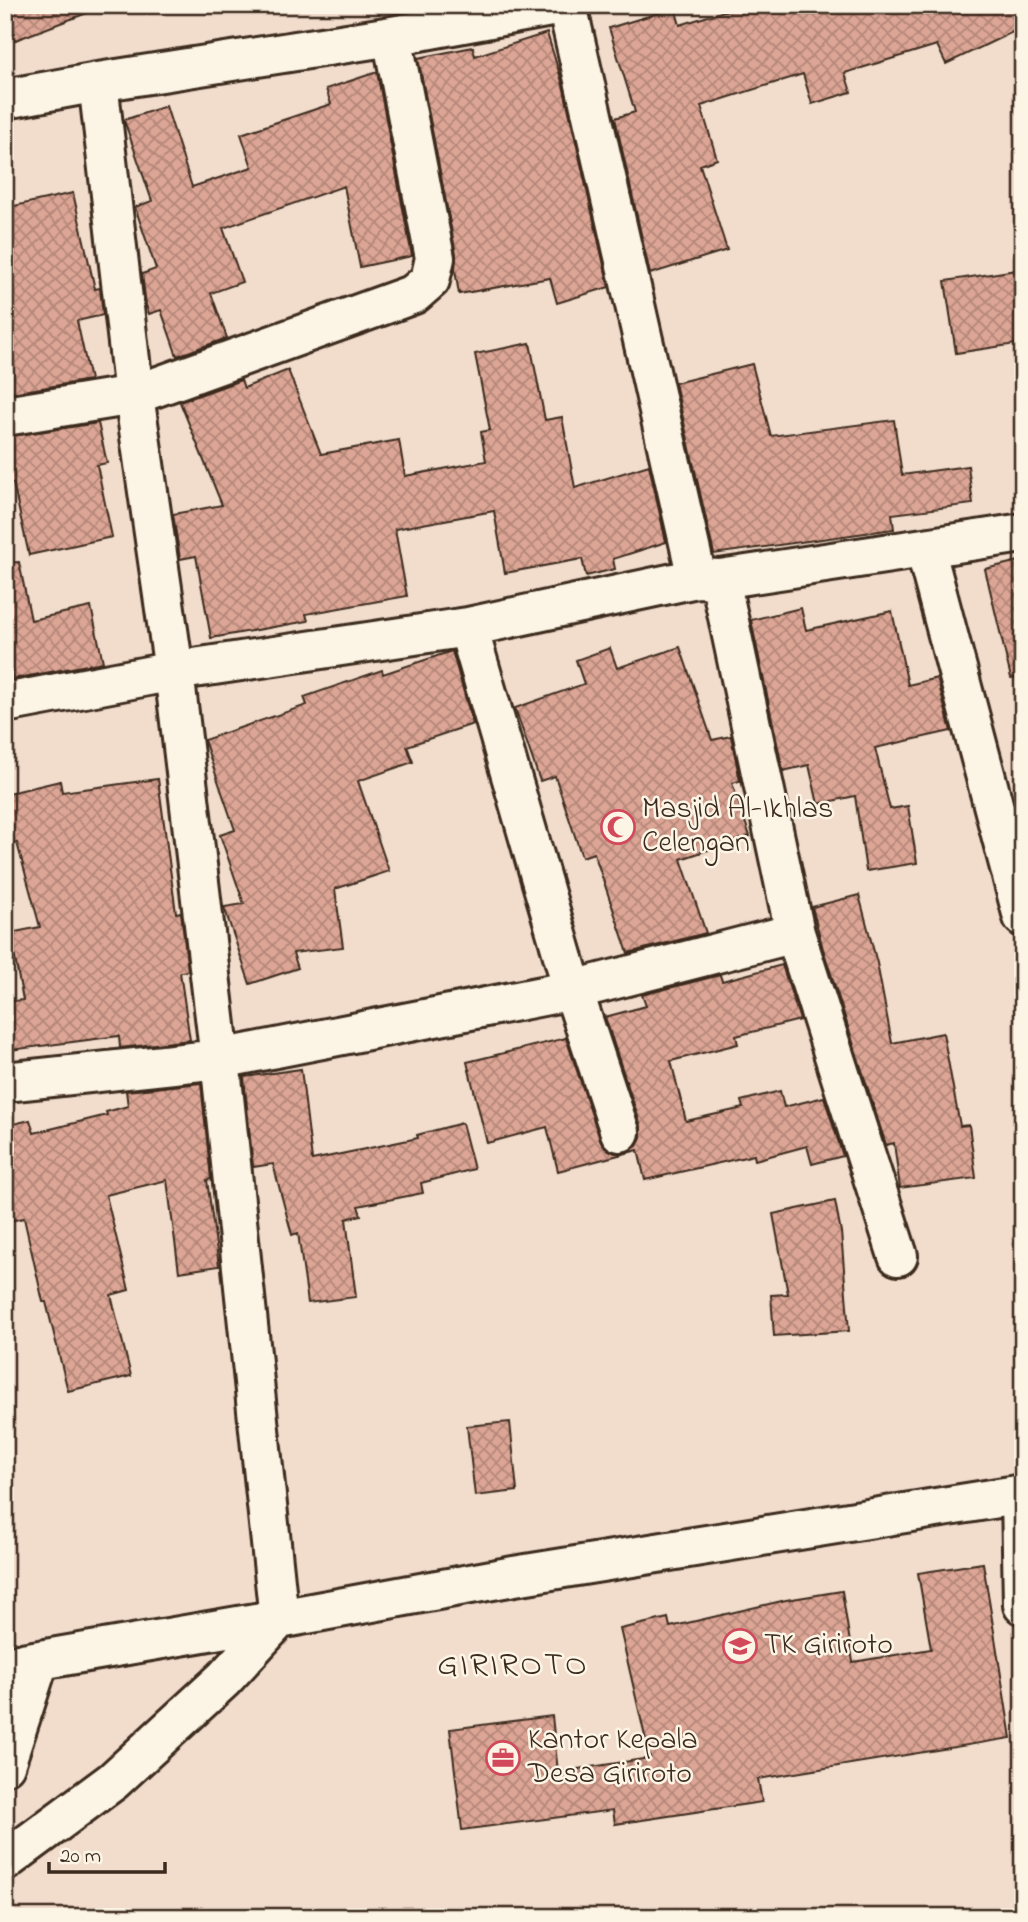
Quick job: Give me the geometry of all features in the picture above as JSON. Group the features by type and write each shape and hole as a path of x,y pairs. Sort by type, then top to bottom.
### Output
{"street":[{"path":"5,99 565,5 795,933 898,1256"},
{"path":"5,416 134,395 414,294 430,280 435,258 393,36"},
{"path":"5,1861 113,1781 223,1679 279,1619 220,1059 174,671 134,395 98,82"},
{"path":"5,704 174,671 468,627 709,579 1023,533"},
{"path":"925,548 1023,917"},
{"path":"468,627 573,990 620,1132"},
{"path":"5,1082 220,1059 573,990 795,933"},
{"path":"5,1765 22,1663 514,1576 1022,1494 1023,1605"}],"building":[{"path":"5,5 100,5 100,8 5,44"},
{"path":"743,5 1023,5 1023,27 946,64 937,45 845,73 851,92 812,104 803,74 701,106 717,159 700,165 727,250 650,274 615,118 635,112 609,28 675,8 680,25"},
{"path":"547,33 563,85 609,287 557,303 550,278 459,294 455,270 456,254 418,58 473,47 475,56"},
{"path":"377,72 412,256 360,267 344,186 223,228 242,282 211,293 227,338 177,356 161,310 149,314 146,305 142,274 156,269 135,207 152,201 124,120 166,106 192,187 252,167 241,134 331,104 326,89"},
{"path":"73,193 95,289 100,288 103,315 77,321 90,380 5,394 5,208"},
{"path":"1023,269 1023,343 956,353 945,281"},
{"path":"530,343 545,420 562,417 575,488 649,465 666,542 613,559 615,569 586,576 582,559 505,573 494,511 395,529 407,596 306,614 308,621 211,638 196,556 180,559 173,514 222,505 180,402 241,380 244,388 288,370 321,454 399,440 405,476 486,461 481,432 490,430 475,354"},
{"path":"752,364 771,436 894,420 902,475 968,466 973,504 892,514 894,529 714,554 675,383"},
{"path":"98,423 107,463 97,465 112,537 29,555 13,483 8,484 5,437"},
{"path":"1023,560 1023,677 1011,678 985,569"},
{"path":"19,562 31,620 91,607 103,662 13,679 5,641 5,563"},
{"path":"801,608 806,630 892,611 908,685 937,678 951,731 875,748 890,809 908,806 917,863 866,871 855,796 818,804 809,765 783,771 751,620"},
{"path":"680,647 712,740 731,736 740,781 732,783 750,836 681,859 706,933 628,953 594,853 582,857 555,776 540,781 515,708 584,684 576,660 610,648 617,668"},
{"path":"452,651 473,724 407,746 413,762 358,781 389,871 335,889 343,947 293,953 298,968 250,984 224,907 244,904 220,835 235,830 204,740 307,705 304,697 382,670 383,674"},
{"path":"158,779 176,913 181,912 188,971 180,972 190,1040 120,1048 119,1036 11,1050 5,1002 23,1000 10,933 40,927 17,843 5,846 5,794 60,781 62,792"},
{"path":"859,895 877,963 892,1043 943,1033 960,1126 969,1125 976,1178 900,1188 894,1143 886,1145 812,907"},
{"path":"782,965 800,1020 736,1036 738,1044 671,1061 686,1121 743,1108 741,1101 780,1091 784,1107 824,1097 843,1156 812,1164 807,1146 755,1160 754,1155 645,1180 638,1150 558,1171 547,1127 487,1143 467,1062 566,1038 605,1148 615,1153 627,1152 637,1146 641,1137 641,1126 605,1017 646,1006 642,995 720,975 722,981"},
{"path":"301,1069 312,1160 418,1138 417,1135 462,1123 474,1169 421,1183 423,1193 358,1206 361,1215 346,1219 356,1297 308,1303 298,1233 292,1235 273,1164 253,1167 244,1077"},
{"path":"201,1083 211,1179 207,1180 219,1266 179,1272 167,1180 106,1195 129,1290 111,1295 131,1376 68,1391 46,1302 43,1302 24,1218 5,1222 5,1126 30,1120 34,1133 107,1115 106,1112 128,1106 126,1091"},
{"path":"835,1201 841,1232 849,1331 774,1336 771,1295 788,1294 773,1214"},
{"path":"510,1422 517,1491 475,1496 467,1426"},
{"path":"983,1563 1011,1738 758,1779 762,1802 615,1824 613,1810 462,1830 450,1729 552,1716 558,1772 650,1758 620,1629 668,1618 670,1627 786,1600 842,1591 853,1662 931,1649 918,1573"}],"place":[{"name":"Masjid Al-Ikhlas Celengan","path":"618,827"},
{"name":"TK Giriroto","path":"740,1646"},
{"name":"Kantor Kepala Desa Giriroto","path":"503,1758"}],"district":[{"name":"GIRIROTO","path":"513,1666"}]}
